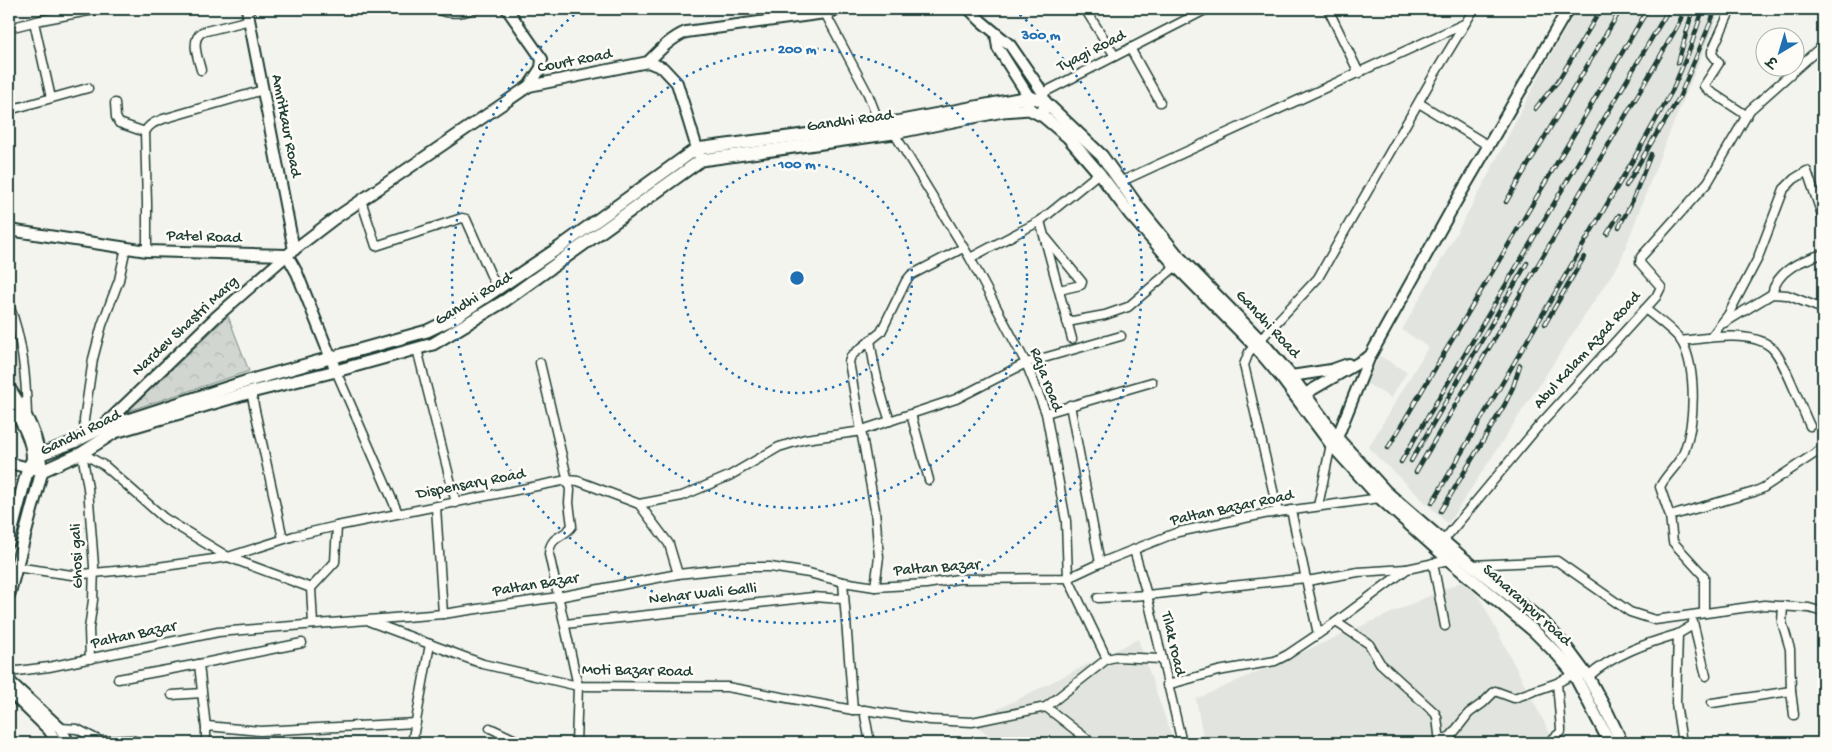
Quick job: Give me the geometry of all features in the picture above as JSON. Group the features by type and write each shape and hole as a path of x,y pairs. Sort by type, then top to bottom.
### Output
{"main road":[{"name":"Gandhi Road","path":"1044,97 1102,156 1139,208 1178,256 1258,343 1380,498 1449,560 1468,569"},
{"path":"1029,103 1044,97"},
{"name":"Gandhi Road","path":"9,541 34,461 100,428 248,381 427,331 454,318 560,247 696,149 1029,103"},
{"name":"Gandhi Road","path":"1029,103 1068,137 1099,173 1130,214 1176,266 1291,376 1301,397"},
{"name":"Gandhi Road","path":"9,594 42,470 82,453 115,432 251,392 336,372 433,344 506,300 701,160 894,133 1002,111 1029,103"},
{"name":"Gandhi Road","path":"1334,441 1386,492 1443,541 1468,569"},
{"name":"Saharanpur road","path":"1468,569 1534,631 1574,674 1610,743"},
{"name":"Saharanpur road","path":"1468,569 1543,622 1566,646 1588,677 1607,712 1620,743"}],"street":[{"path":"9,28 99,9"},
{"name":"Amritkaur Road","path":"247,9 291,253"},
{"path":"436,9 456,13 473,9"},
{"path":"507,9 542,59 542,68 529,86"},
{"path":"701,160 677,84 663,68 648,62 660,50 686,32 825,13 840,9"},
{"path":"969,9 1010,45 1044,97 1043,116"},
{"path":"1085,9 1115,56"},
{"name":"Tyagi Road","path":"1044,97 1115,56 1207,9"},
{"path":"1328,9 1358,73"},
{"path":"1278,512 1244,365 1249,352 1318,278 1474,9"},
{"path":"1318,506 1334,441 1370,356 1568,9"},
{"path":"1731,9 1712,51 1712,54 1719,63 1704,86 1746,114"},
{"path":"825,13 868,94 880,125"},
{"path":"201,70 195,42 197,35 202,32 250,20"},
{"path":"34,22 51,98"},
{"path":"1120,182 1464,24"},
{"path":"996,34 998,48 1029,103"},
{"name":"Abul Kalam Azad Road","path":"1443,541 1537,428 1656,297 1661,287 1640,264 1640,257 1708,182 1746,114 1823,45"},
{"path":"1130,48 1160,102"},
{"name":"Court Road","path":"291,253 334,218 529,86 648,62"},
{"path":"9,110 88,88"},
{"path":"147,251 145,132 153,122 263,90"},
{"path":"115,103 116,117 119,123 145,132"},
{"path":"1419,103 1489,146"},
{"name":"Raja road","path":"894,133 970,258 1026,363 1046,413 1066,521 1068,578 1107,659"},
{"path":"1711,338 1722,324 1757,260 1784,189 1794,179 1807,171 1823,218"},
{"path":"970,258 1040,221 1099,173"},
{"path":"361,200 376,246 462,218 466,220 496,289"},
{"path":"1040,221 1072,339"},
{"name":"Patel Road","path":"9,230 147,251 291,253"},
{"path":"1044,234 1082,282 1081,285 1059,290"},
{"path":"84,436 84,420 93,359 102,325 119,280 126,248"},
{"path":"875,587 879,557 875,510 849,362 851,356 881,332 906,281 911,275 963,248"},
{"path":"291,253 336,372 398,513"},
{"name":"Nardev Shastri Marg","path":"100,428 216,318 291,253"},
{"path":"1772,294 1775,283 1793,266 1807,258 1823,254"},
{"path":"1067,322 1105,315 1128,308 1176,266"},
{"path":"1722,324 1772,294 1786,295 1823,309"},
{"path":"9,305 18,336 24,370 27,415"},
{"path":"1645,308 1681,341 1691,366 1692,397 1689,433 1684,453 1660,487 1670,516 1674,542 1704,576 1704,613"},
{"path":"678,574 669,544 639,504 682,496 729,476 779,447 805,439 861,431 956,399 1026,363 1121,336"},
{"path":"1681,341 1711,338 1754,339 1770,346 1783,365 1810,426"},
{"path":"870,340 880,394 890,421"},
{"path":"417,349 456,503"},
{"path":"1291,376 1331,370 1370,356"},
{"path":"1301,397 1370,356"},
{"path":"540,363 570,490 569,503 572,526 570,530 554,540 549,549 549,554 578,686 576,743"},
{"path":"1046,413 1152,382"},
{"path":"9,387 27,415 36,435 34,461 42,470"},
{"path":"251,392 283,539"},
{"path":"9,403 20,420 28,438 34,461 42,470"},
{"path":"1070,405 1100,563"},
{"path":"912,414 929,480"},
{"path":"1670,516 1754,492 1823,448"},
{"path":"82,453 104,466 164,518 228,557 311,588"},
{"name":"Ghosi gali","path":"82,453 88,488 94,573 89,629 90,659"},
{"path":"9,463 34,461"},
{"name":"Dispensary Road","path":"15,567 72,575 228,557 283,539 337,526 568,480 578,481 639,504"},
{"name":"Paltan Bazar Road","path":"1068,578 1178,532 1278,512 1380,498"},
{"path":"436,507 443,614"},
{"path":"1291,510 1318,634"},
{"path":"313,624 311,588 335,562 337,526"},
{"name":"Tilak road","path":"1134,550 1147,595 1182,743"},
{"path":"1098,598 1147,595 1358,572 1407,569 1449,560"},
{"path":"1468,569 1557,561 1630,612 1655,620 1764,605 1809,608 1823,612"},
{"path":"1433,563 1445,626"},
{"name":"Paltan Bazar","path":"9,672 49,667 218,632 443,614 558,597 678,574 742,567 770,567 875,587 926,584 958,578 1068,578"},
{"path":"1167,685 1218,671 1274,661 1287,655 1336,622 1407,569"},
{"path":"843,582 853,710"},
{"name":"Nehar Wali Galli","path":"565,624 813,597 843,599"},
{"path":"1783,606 1782,622 1790,649 1791,691 1794,716"},
{"path":"1691,615 1706,676"},
{"name":"Moti Bazar Road","path":"369,621 483,664 578,686 727,687 853,710 930,720 972,722 1046,707"},
{"path":"1336,622 1369,644 1380,663 1435,713 1440,742 1451,736 1469,713 1495,691 1514,698 1557,683 1574,674"},
{"path":"1588,677 1606,663 1654,641 1678,634 1693,625"},
{"path":"1678,634 1676,703 1682,743"},
{"path":"118,679 302,643"},
{"path":"412,743 430,644"},
{"path":"1092,743 1046,707 1107,659 1116,657 1161,659"},
{"path":"199,664 206,743"},
{"path":"9,682 60,728 69,743"},
{"path":"1548,743 1558,735 1561,729 1557,683"},
{"path":"9,691 49,730 57,743"},
{"path":"1712,703 1791,691"},
{"path":"172,695 202,693"},
{"path":"864,710 870,743"},
{"path":"206,728 207,726 260,731 416,723"},
{"path":"60,728 77,729 100,741 131,740 144,743"},
{"path":"490,728 522,743"}],"shaded area":[{"path":"1577,9 1721,9 1661,154 1620,262 1448,524 1368,448 1428,347 1402,330 1482,187 1542,70"},
{"path":"9,322 18,355 23,398 9,379"},
{"path":"1380,356 1407,372 1391,398 1364,382"},
{"path":"1463,581 1480,598 1555,743 1204,743 1196,699"},
{"path":"1138,639 1174,743 998,743 972,722"}],"green space":[{"path":"228,316 249,371 128,411"}],"railway":[{"path":"1535,109 1558,81 1601,9"},
{"path":"1506,202 1621,9"},
{"path":"1388,448 1648,9"},
{"path":"1401,462 1669,9"},
{"path":"1416,472 1650,74 1685,9"},
{"path":"1678,63 1693,9"},
{"path":"1432,503 1672,91 1690,49 1703,9"},
{"path":"1659,131 1679,98 1716,9"},
{"path":"1626,186 1661,126"},
{"path":"1619,227 1631,204 1651,154"},
{"path":"1607,234 1619,215"},
{"path":"1545,324 1584,257"},
{"path":"1411,461 1527,263"},
{"path":"1441,511 1505,404 1520,365"}]}
